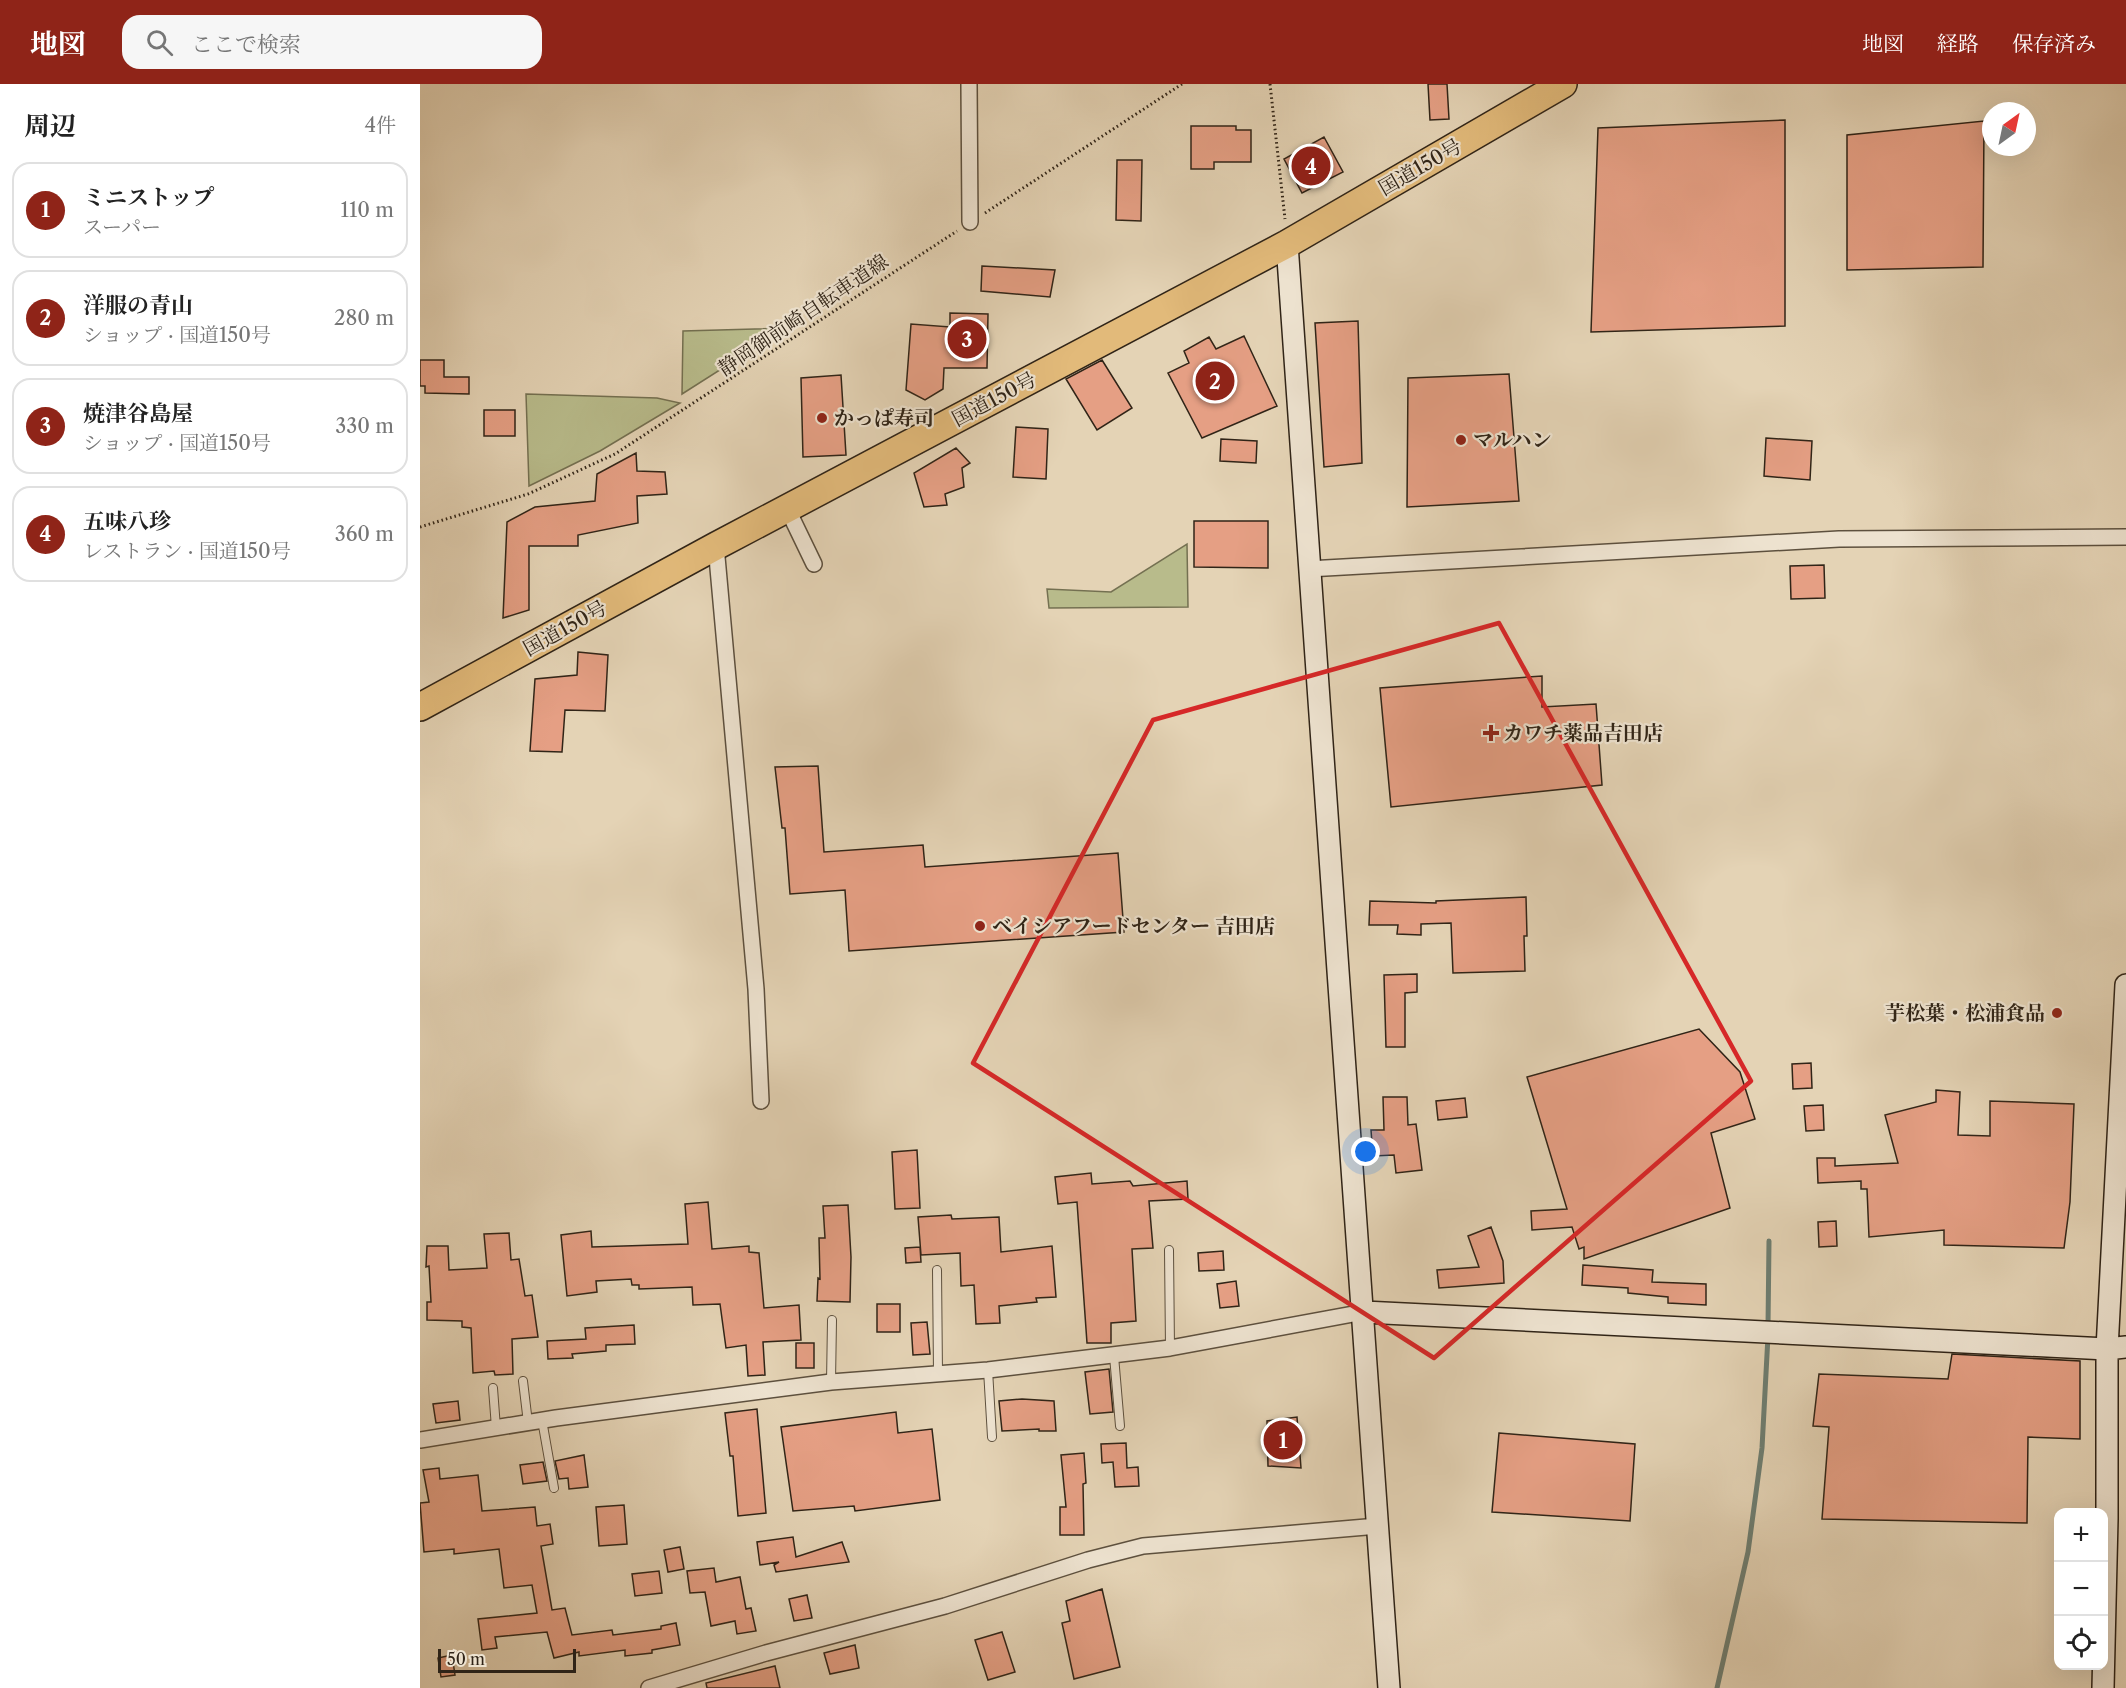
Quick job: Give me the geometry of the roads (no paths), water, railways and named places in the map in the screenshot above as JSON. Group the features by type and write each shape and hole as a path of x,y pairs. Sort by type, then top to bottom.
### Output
{"highway":[{"name":"国道150号","path":"420,706 787,508 1287,244 1563,84"}],"street":[{"path":"969,84 970,222"},
{"path":"1287,244 1308,569 1364,1312 1389,1688"},
{"path":"787,508 814,564"},
{"path":"1308,569 1839,539 2126,537"},
{"path":"716,546 756,989 761,1101"},
{"path":"2103,1688 2107,1519 2116,1348 2126,985"},
{"path":"420,1440 535,1421 831,1382 988,1370 1114,1356 1170,1348 1364,1312 1760,1329 2116,1348"},
{"path":"650,1688 766,1653 945,1606 1088,1560 1143,1546 1378,1527"}],"lane":[{"path":"1169,1250 1170,1348"},
{"path":"937,1270 938,1373"},
{"path":"831,1382 832,1320"},
{"path":"1114,1356 1120,1426"},
{"path":"988,1370 992,1437"},
{"path":"523,1381 554,1488"},
{"path":"493,1388 496,1429"}],"waterway":[{"path":"1768,1327 1769,1241"},
{"path":"1717,1688 1748,1552 1762,1448 1768,1336"}],"place":[{"name":"五味八珍","path":"1311,166"},
{"name":"焼津谷島屋","path":"967,339"},
{"name":"洋服の青山","path":"1215,381"},
{"name":"かっぱ寿司","path":"822,418"},
{"name":"マルハン","path":"1461,440"},
{"name":"カワチ薬品吉田店","path":"1491,733"},
{"name":"ベイシアフードセンター 吉田店","path":"980,926"},
{"name":"芋松葉・松浦食品","path":"2057,1013"},
{"name":"ミニストップ","path":"1283,1440"}]}
